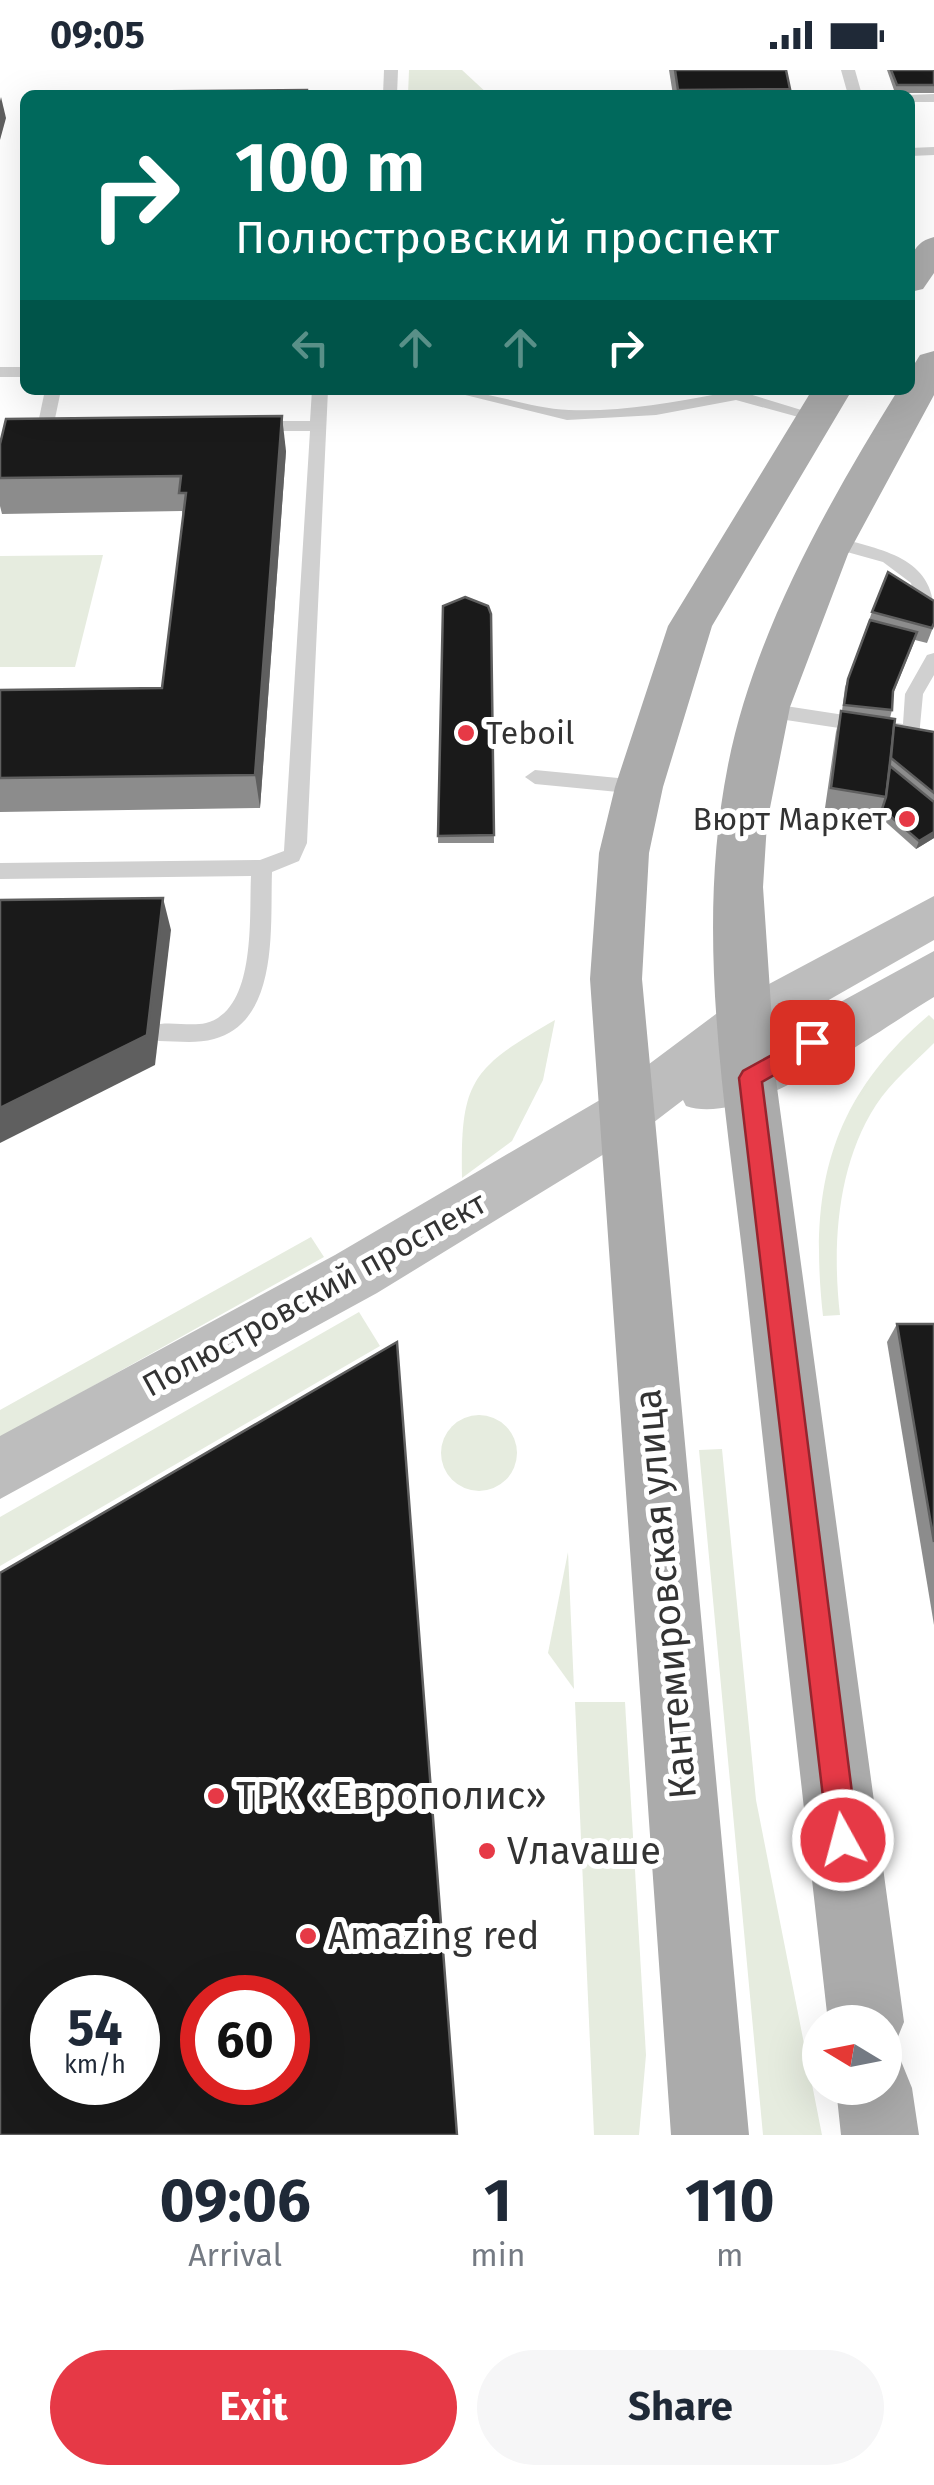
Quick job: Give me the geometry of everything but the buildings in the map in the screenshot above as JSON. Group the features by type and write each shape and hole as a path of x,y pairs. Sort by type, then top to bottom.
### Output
{"main road":[{"path":"915,274 934,248"},
{"path":"915,393 934,363"},
{"path":"864,2005 747,1050 741,836 766,710 797,624 880,448 914,395"},
{"name":"Кантемировская улица","path":"710,2135 616,979 624,853 638,787 690,626 823,403"},
{"path":"876,2105 880,2135"}],"street":[{"name":"Полюстровский проспект","path":"747,1050 934,916"},
{"name":"Полюстровский проспект","path":"0,1469 356,1274 626,1113 747,1050 934,972"}],"lane":[{"path":"51,395 37,428 64,428"},
{"path":"0,871 262,868 286,862 297,843 320,395"},
{"path":"475,395 566,416 656,410 716,395"},
{"path":"754,395 823,403"},
{"path":"240,426 319,426"},
{"path":"835,543 889,558 920,581 922,599 934,608"},
{"path":"766,710 912,732 914,694 934,659"},
{"path":"535,776 638,787"},
{"path":"159,1032 212,1030 228,1024 248,1003 262,868"}],"shaded area":[{"path":"409,70 462,70 484,90 408,90"},
{"path":"103,555 75,667 0,667 0,556"},
{"path":"929,1015 934,1020 934,1043 876,1105 853,1153 840,1207 840,1315 823,1316 820,1228 833,1150 868,1080"},
{"path":"555,1020 543,1080 512,1141 462,1178 464,1119 477,1080 505,1051"},
{"path":"311,1237 324,1257 0,1438 0,1410"},
{"path":"359,1312 380,1346 0,1566 0,1517"},
{"path":"479,1415 506,1426 517,1453 506,1480 479,1491 452,1480 441,1453 452,1426"},
{"path":"722,1449 756,1800 802,2033 802,2105 816,2105 822,2135 763,2135 699,1450"},
{"path":"568,1552 574,1689 548,1653"},
{"path":"575,1702 625,1702 646,2055 639,2135 594,2135"}],"place":[{"name":"Teboil","path":"466,733"},
{"name":"Вюрт Маркет","path":"907,819"},
{"name":"ТРК «Европолис»","path":"216,1796"},
{"name":"Vлаvаше","path":"487,1851"},
{"name":"Amazing red","path":"308,1936"}],"route":[{"path":"812,1042 750,1078 843,1840"}]}
